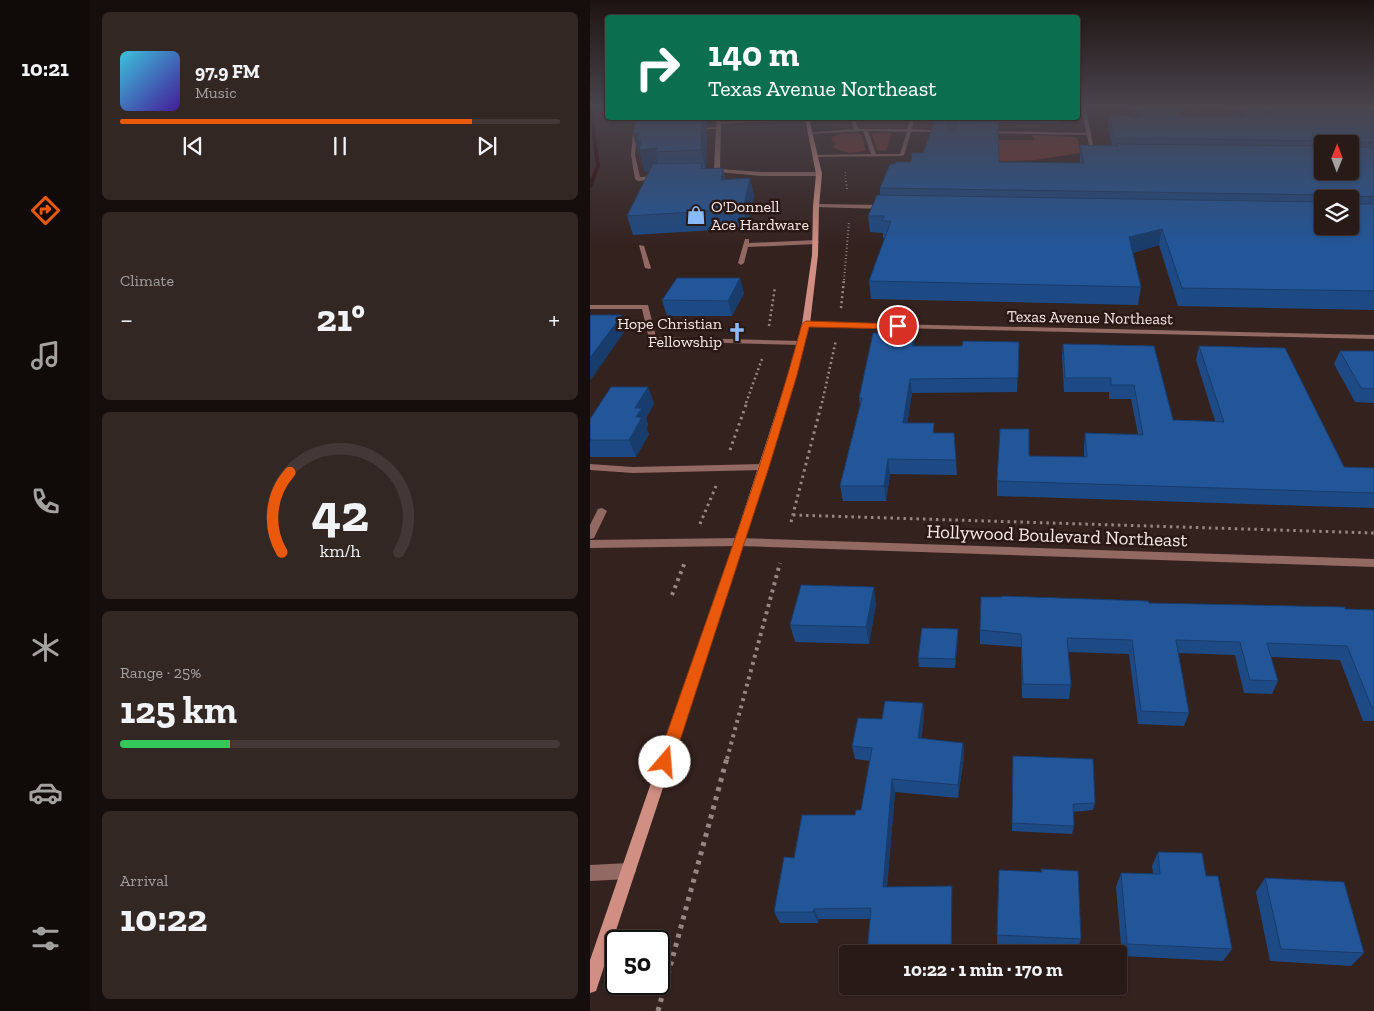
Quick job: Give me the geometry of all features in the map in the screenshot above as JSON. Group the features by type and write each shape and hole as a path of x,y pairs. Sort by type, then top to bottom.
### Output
{"main road":[{"path":"590,985 739,542 801,343 806,324 816,242 816,206 819,174 814,152"}],"street":[{"path":"634,152 638,179 665,178"},
{"path":"717,170 718,152"},
{"path":"815,156 902,155 903,152"},
{"path":"1092,152 1093,155 1102,155"},
{"path":"700,176 708,176 717,170 761,174 819,174"},
{"path":"816,206 891,208"},
{"path":"741,263 746,242 816,242"},
{"path":"641,246 648,268"},
{"path":"594,307 645,307 653,339 801,343"},
{"name":"Texas Avenue Northeast","path":"806,324 1374,337"},
{"path":"590,467 633,470 723,466 763,467"},
{"path":"590,535 602,511"},
{"name":"Hollywood Boulevard Northeast","path":"590,544 739,542 1374,563"},
{"path":"590,873 628,871"}],"path":[{"path":"844,168 848,192"},
{"path":"841,311 849,214"},
{"path":"672,595 759,372 775,287"},
{"path":"791,522 818,424 836,337"},
{"path":"793,515 1374,533"},
{"path":"658,1011 780,562"}],"shaded area":[{"path":"998,152 1080,153 1035,160 998,161"}],"building":[{"path":"999,152 999,162 1084,163 1082,152 1314,152 1314,180 1359,180 1359,152 1374,152 1374,196 1359,197 1359,190 1314,190 1314,195 880,188 890,164 895,164 895,162 911,162 912,153"},
{"path":"702,163 701,169 723,168 721,180 750,178 743,209 627,216 653,164"},
{"path":"877,195 1314,202 1314,235 1359,235 1359,204 1374,204 1374,291 1182,288 1162,229 1129,237 1141,287 869,281 891,221 882,221 884,216 868,216"},
{"path":"677,278 740,278 728,301 662,300"},
{"path":"590,315 622,315 590,358"},
{"path":"873,333 914,333 912,346 962,346 963,341 1019,342 1018,378 910,379 903,423 934,423 933,433 954,433 956,460 888,459 884,486 840,486 862,398 859,398"},
{"path":"1063,344 1154,346 1173,420 1224,422 1199,346 1285,348 1344,467 1374,468 1374,493 997,481 1000,429 1029,429 1029,456 1087,457 1085,433 1143,435 1134,385 1111,385 1111,378 1065,378"},
{"path":"1340,351 1374,351 1374,389 1361,388"},
{"path":"611,387 648,387 635,408 642,408 636,417 642,417 629,440 590,440 590,419"},
{"path":"801,585 874,587 866,627 790,625"},
{"path":"1002,596 1148,601 1149,603 1345,607 1345,609 1374,610 1374,708 1372,708 1347,646 1267,643 1278,681 1250,680 1240,642 1176,640 1189,713 1141,711 1132,640 1067,638 1071,685 1023,684 1021,634 980,630 981,597"},
{"path":"922,628 958,629 955,659 918,658"},
{"path":"885,701 923,703 918,738 963,743 958,785 892,779 883,887 952,886 951,945 868,945 871,908 814,909 813,912 774,912 784,857 794,858 802,815 855,815 856,810 861,810 872,748 852,746 858,718 882,719"},
{"path":"1013,756 1093,759 1095,803 1073,804 1074,826 1012,823"},
{"path":"1158,852 1202,853 1206,876 1218,876 1232,949 1127,944 1121,873 1160,874"},
{"path":"1041,869 1078,871 1081,939 997,935 999,870 1042,872"},
{"path":"1265,878 1344,882 1364,953 1281,949"}],"waterway":[{"path":"590,187 598,166 596,152"}],"place":[{"name":"O'Donnell Ace Hardware","path":"696,215"},
{"name":"Hope Christian Fellowship","path":"737,332"}],"route":[{"path":"665,762 739,542 792,375 806,324 898,326"}]}
